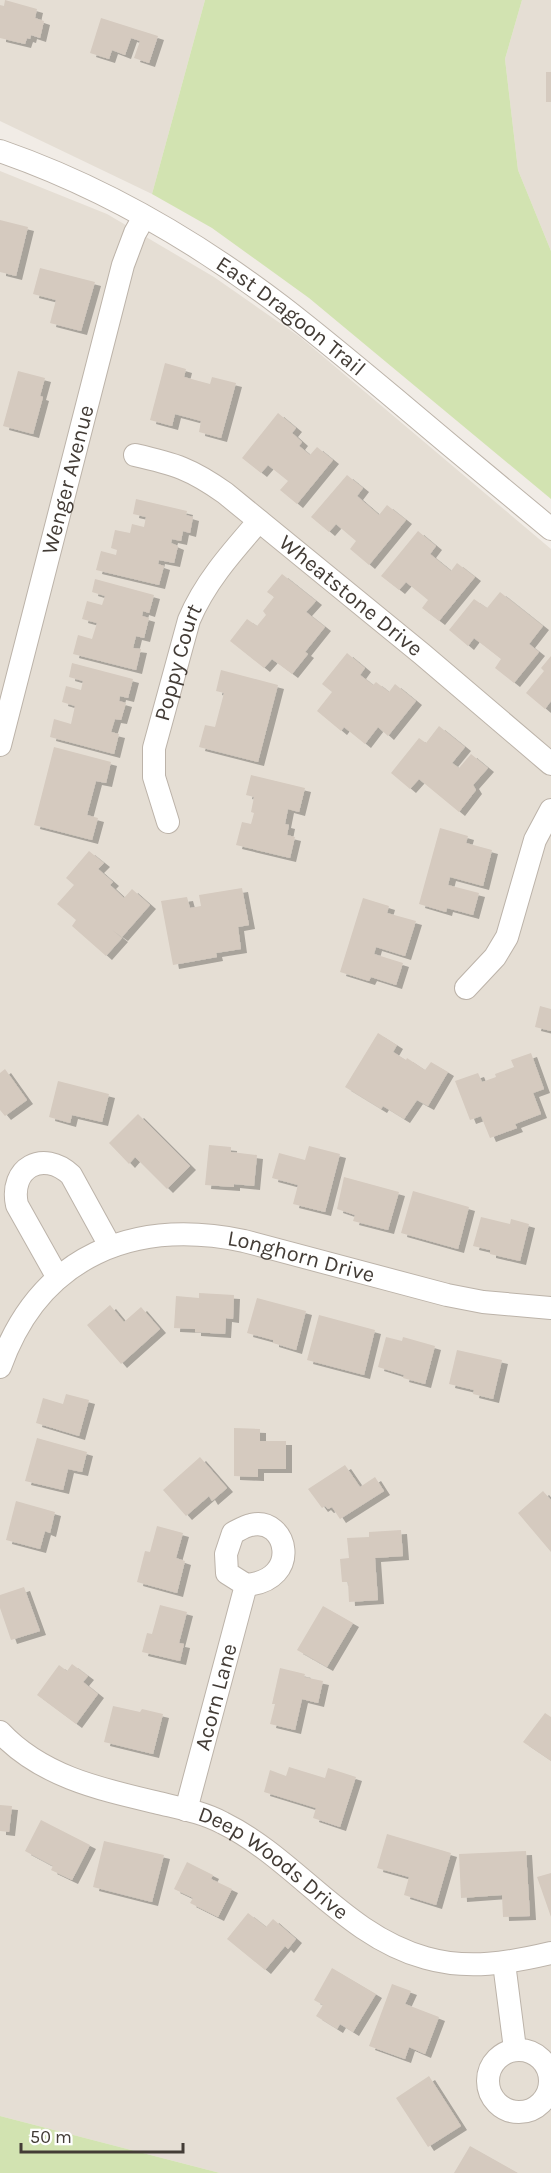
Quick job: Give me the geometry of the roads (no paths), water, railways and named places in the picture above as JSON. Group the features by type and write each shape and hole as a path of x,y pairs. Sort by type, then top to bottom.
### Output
{"street":[{"name":"East Dragoon Trail","path":"0,151 70,180 144,217 225,266 281,306 551,529"},
{"name":"Wenger Avenue","path":"0,745 123,265 135,233 144,217"},
{"name":"Wheatstone Drive","path":"135,455 176,465 199,474 422,654 551,764"},
{"name":"Poppy Court","path":"168,822 154,777 154,748 189,620 197,601 213,575 259,521"},
{"path":"466,988 495,957 507,936 535,840 551,810"},
{"path":"58,1278 17,1205 16,1182 23,1172 33,1165 52,1162 71,1175 110,1246"},
{"name":"Longhorn Drive","path":"0,1367 15,1332 51,1283 80,1262 110,1246 148,1237 188,1233 214,1235 447,1295 483,1302 551,1308"},
{"name":"Acorn Lane","path":"186,1810 246,1585"},
{"name":"Deep Woods Drive","path":"0,1732 13,1745 60,1775 98,1788 202,1813 225,1823 254,1841 362,1928 395,1947 426,1958 486,1965 551,1953"},
{"path":"504,1963 515,2049"}]}
